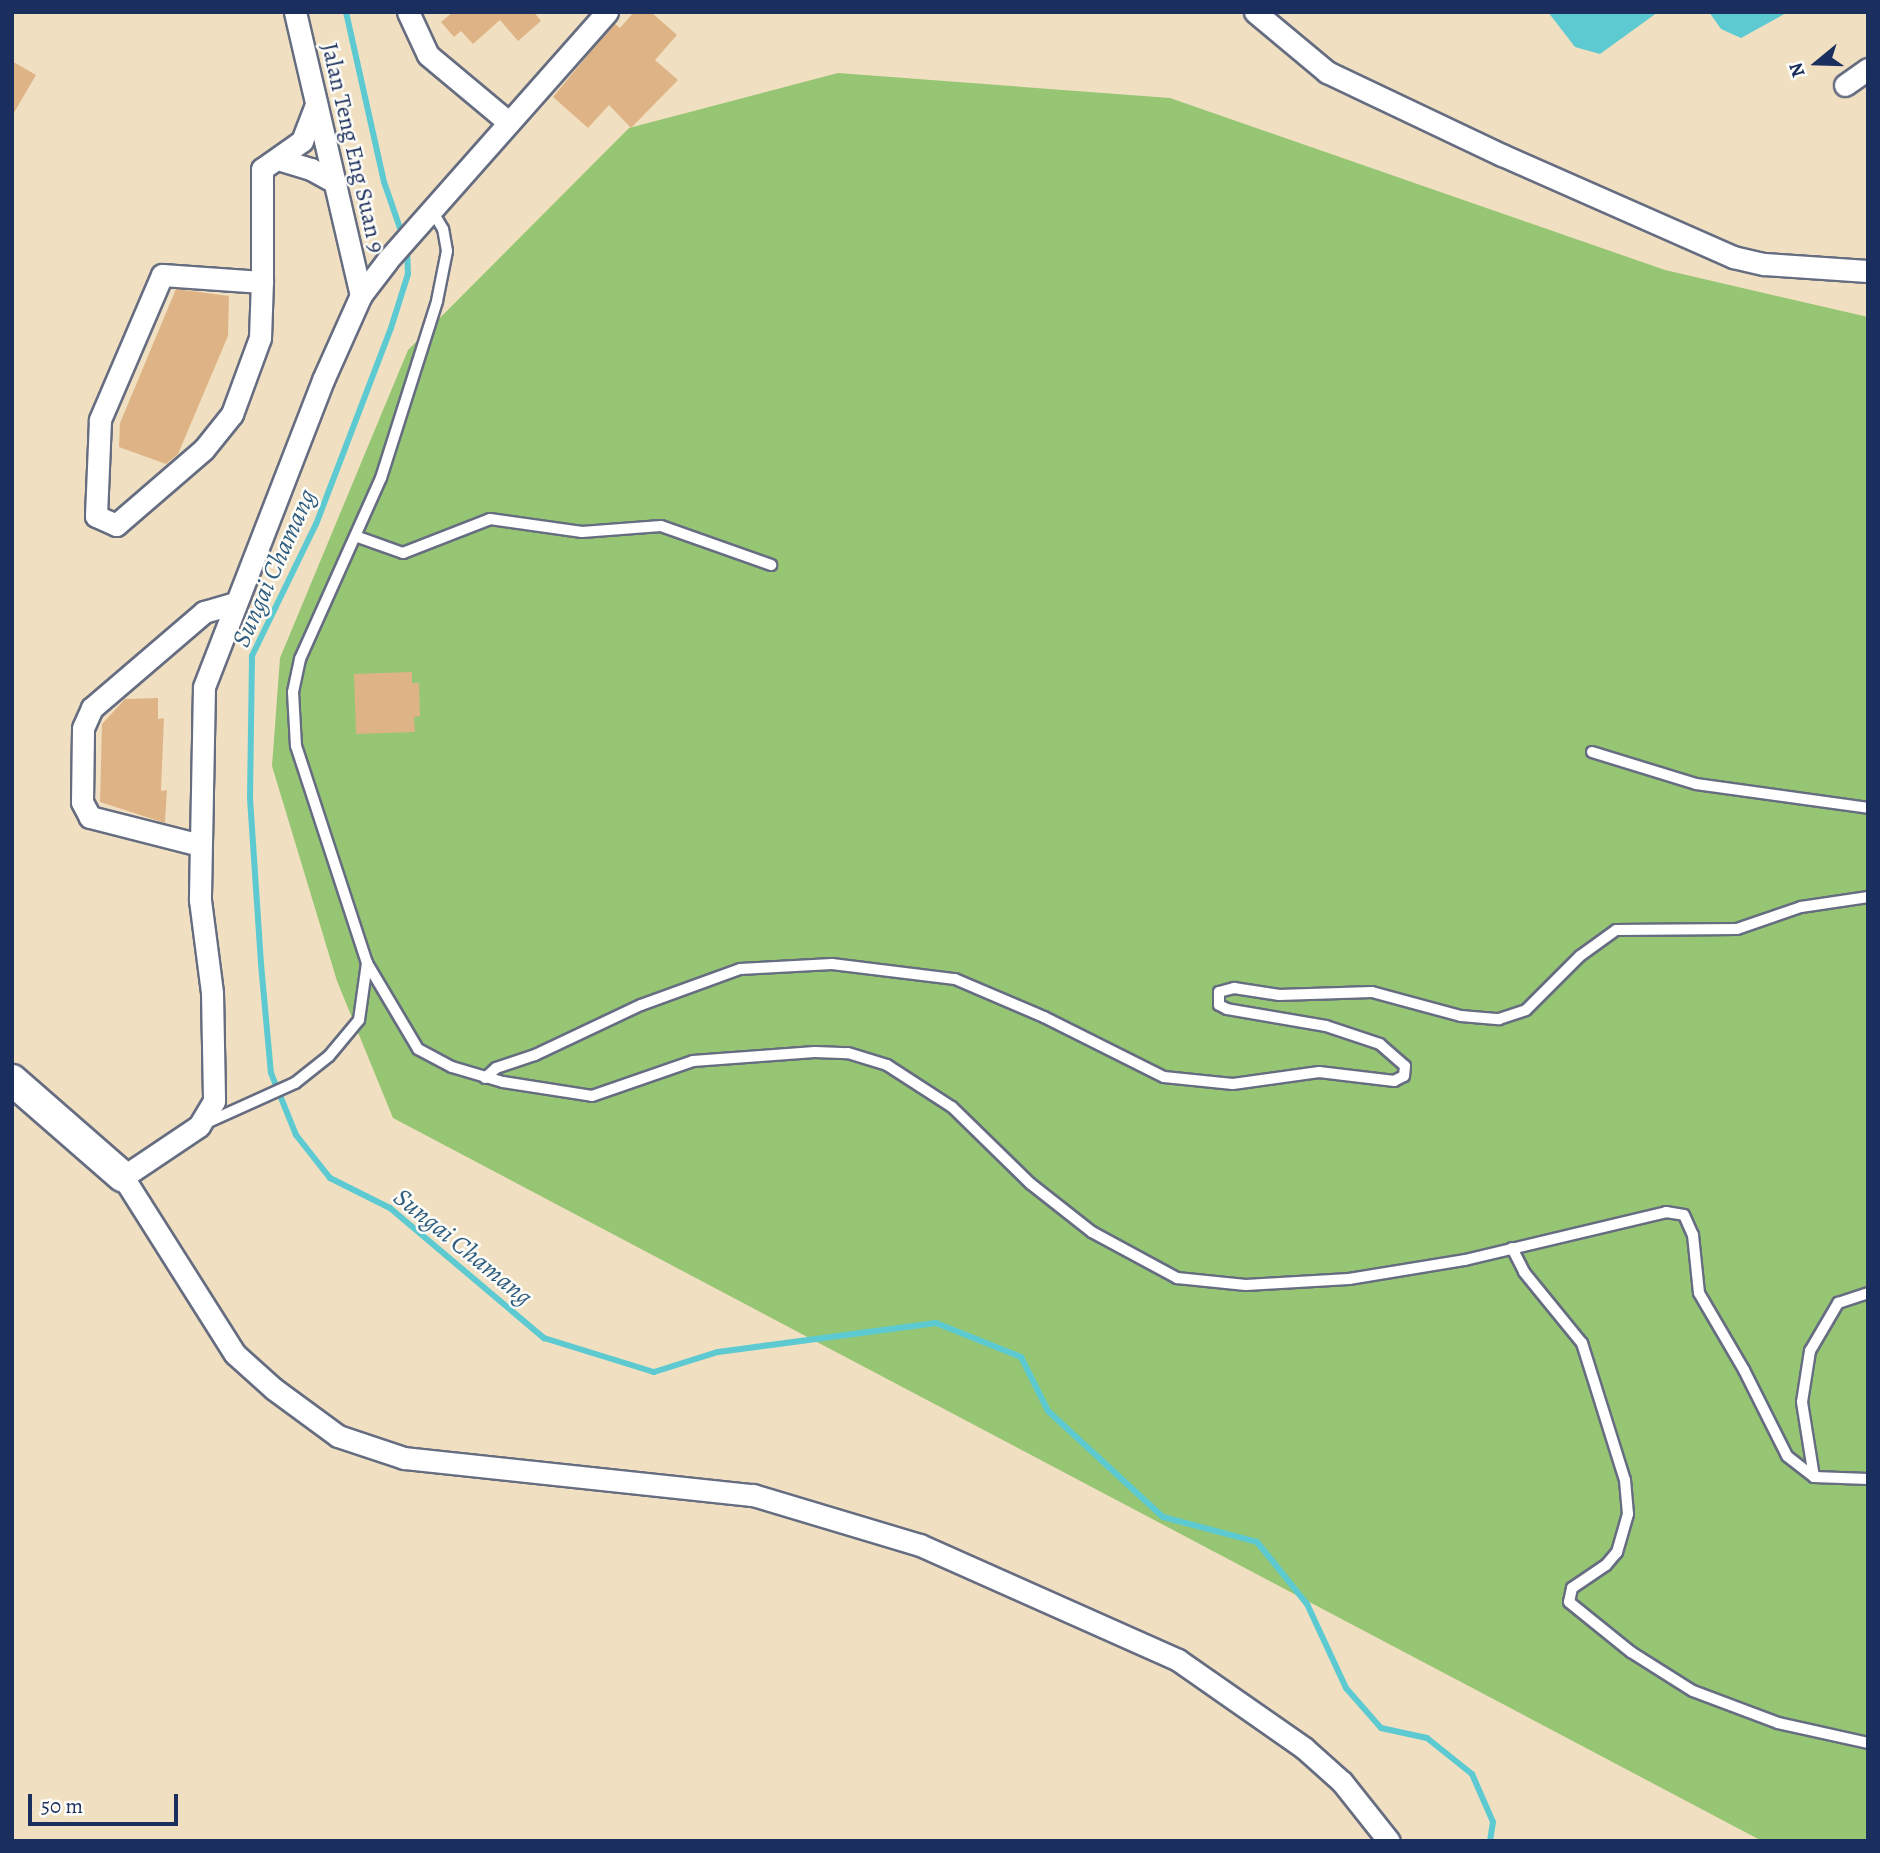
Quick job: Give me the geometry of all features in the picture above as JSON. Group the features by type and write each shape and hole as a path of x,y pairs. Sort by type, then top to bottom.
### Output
{"street":[{"name":"Jalan Teng Eng Suan 9","path":"295,12 362,295"},
{"path":"408,12 428,55 507,121"},
{"path":"123,1177 199,1126 214,1101 216,1062 200,900 204,687 323,380 362,295 387,261 507,121 607,12"},
{"path":"1255,12 1327,72 1502,155 1733,257 1764,264 1868,271"},
{"path":"1845,85 1868,69"},
{"path":"262,282 162,275 100,420 96,516 116,525 204,449 232,414 260,338 262,282 262,169 281,160 302,141 316,104"},
{"path":"281,160 311,169 334,182"},
{"path":"200,845 90,817 82,802 83,728 92,708 204,612 235,603"},
{"path":"12,1080 123,1177 235,1354 274,1390 338,1436 404,1458 753,1495 920,1545 1178,1660 1304,1748 1342,1782 1389,1841"}],"lane":[{"path":"431,209 444,236 444,273 381,478 358,537 300,659 293,720 296,746 367,963 418,1049 485,1078 592,1096 692,1061 848,1053 887,1065 952,1107 1031,1184 1092,1231 1177,1278 1247,1285 1336,1280 1406,1271 1666,1212 1688,1217 1696,1281 1704,1304 1744,1370 1787,1456 1814,1477 1868,1479"},
{"path":"358,537 403,553 490,519 582,532 661,526 771,565"},
{"path":"1592,752 1696,784 1868,808"},
{"path":"485,1078 496,1068 535,1055 641,1005 740,969 832,964 955,979 1033,1012 1164,1077 1233,1084 1319,1072 1394,1082 1404,1076 1405,1066 1380,1044 1326,1026 1227,1010 1219,1005 1219,992 1234,988 1272,995 1372,992 1461,1016 1499,1019 1526,1010 1580,956 1616,930 1737,929 1801,907 1868,897"},
{"path":"199,1126 295,1083 329,1056 359,1020 367,963"},
{"path":"1512,1248 1524,1272 1582,1343 1625,1480 1628,1514 1617,1552 1606,1565 1572,1588 1569,1602 1631,1652 1693,1691 1778,1723 1868,1743"},
{"path":"1814,1477 1802,1402 1810,1351 1838,1303 1868,1293"}],"green space":[{"path":"838,73 1170,98 1665,270 1868,317 1868,1841 1762,1841 393,1118 337,981 272,766 280,658 408,350 629,128"}],"water":[{"path":"1548,12 1658,12 1600,54 1575,47"},
{"path":"1709,12 1788,12 1741,38 1721,29"}],"building":[{"path":"453,12 534,12 541,21 518,41 500,20 473,44 461,31 454,37 441,22"},
{"path":"634,12 651,12 677,35 655,60 678,80 631,128 609,105 588,128 553,97 614,23 620,28"},
{"path":"12,61 36,75 12,116"},
{"path":"176,289 229,296 228,336 178,454 166,464 119,447 120,423"},
{"path":"412,672 412,683 419,683 420,716 414,717 415,732 356,734 354,674"},
{"path":"158,698 158,719 164,718 161,791 167,790 165,823 100,802 102,724 125,699"}],"waterway":[{"name":"Sungai Chamang","path":"346,12 384,182 403,237"},
{"name":"Sungai Chamang","path":"407,247 408,274 391,328 316,524 252,656 250,798 271,1073 296,1135 330,1178 390,1208 544,1338 654,1372 718,1352 936,1323 1021,1357 1048,1411 1163,1517 1257,1542 1307,1604 1346,1688 1381,1728 1427,1738 1472,1774 1493,1822 1490,1841"}]}
